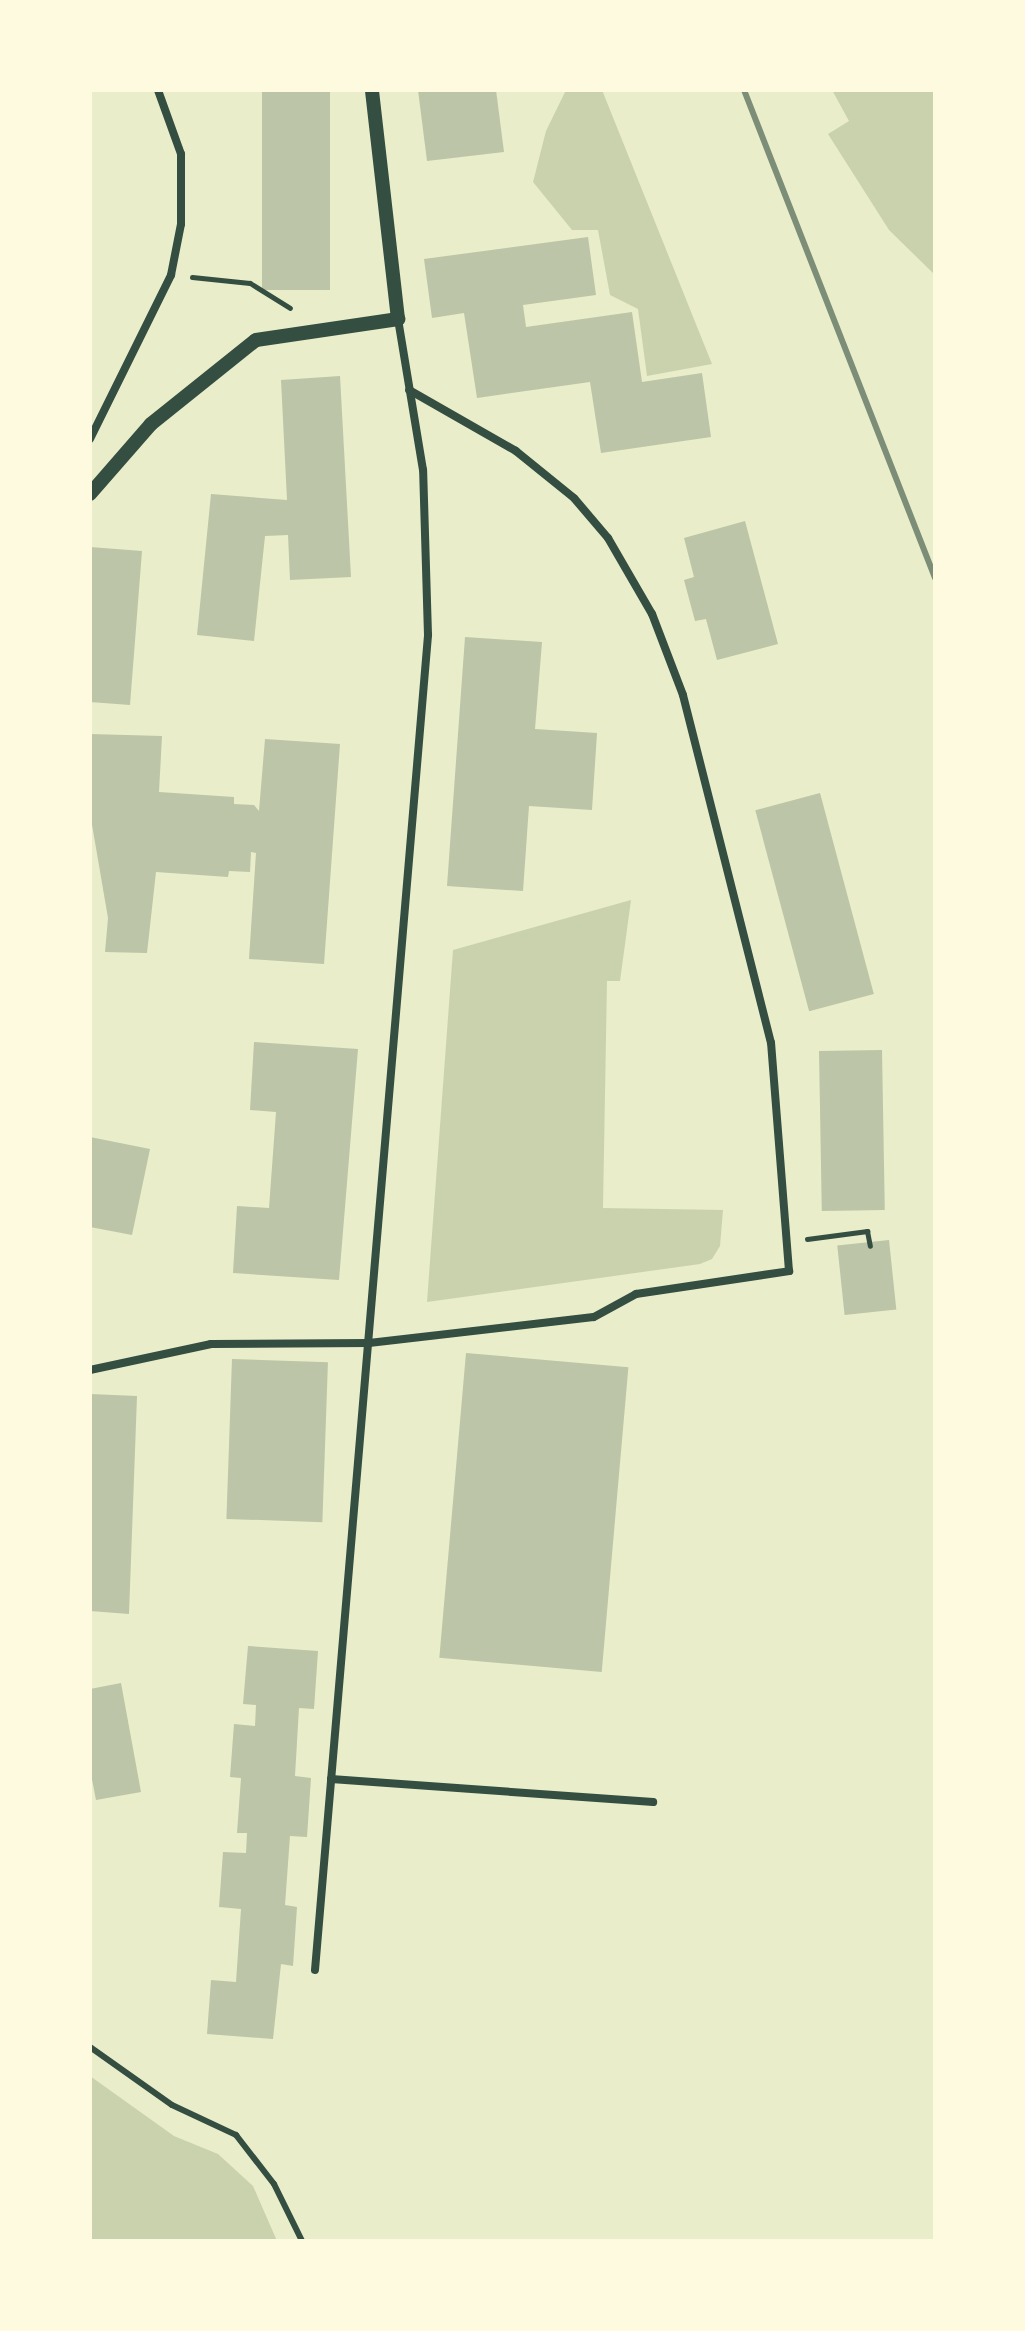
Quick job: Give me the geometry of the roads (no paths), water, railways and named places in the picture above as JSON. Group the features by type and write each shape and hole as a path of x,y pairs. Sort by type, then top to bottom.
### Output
{"street":[{"path":"90,439 146,335 171,275 181,224 181,154 158,90"},
{"path":"315,1970 428,635 423,470 398,319 372,90"},
{"path":"90,494 151,424 231,356 256,340 305,330 398,319"},
{"path":"90,1370 211,1344 369,1343 594,1317 636,1294 789,1271 771,1043 683,695 652,614 608,538 574,498 516,451 409,390"},
{"path":"331,1779 653,1802"}],"lane":[{"path":"90,2047 172,2105 236,2135 274,2184 302,2241"}],"railway":[{"path":"744,90 935,578"}]}
